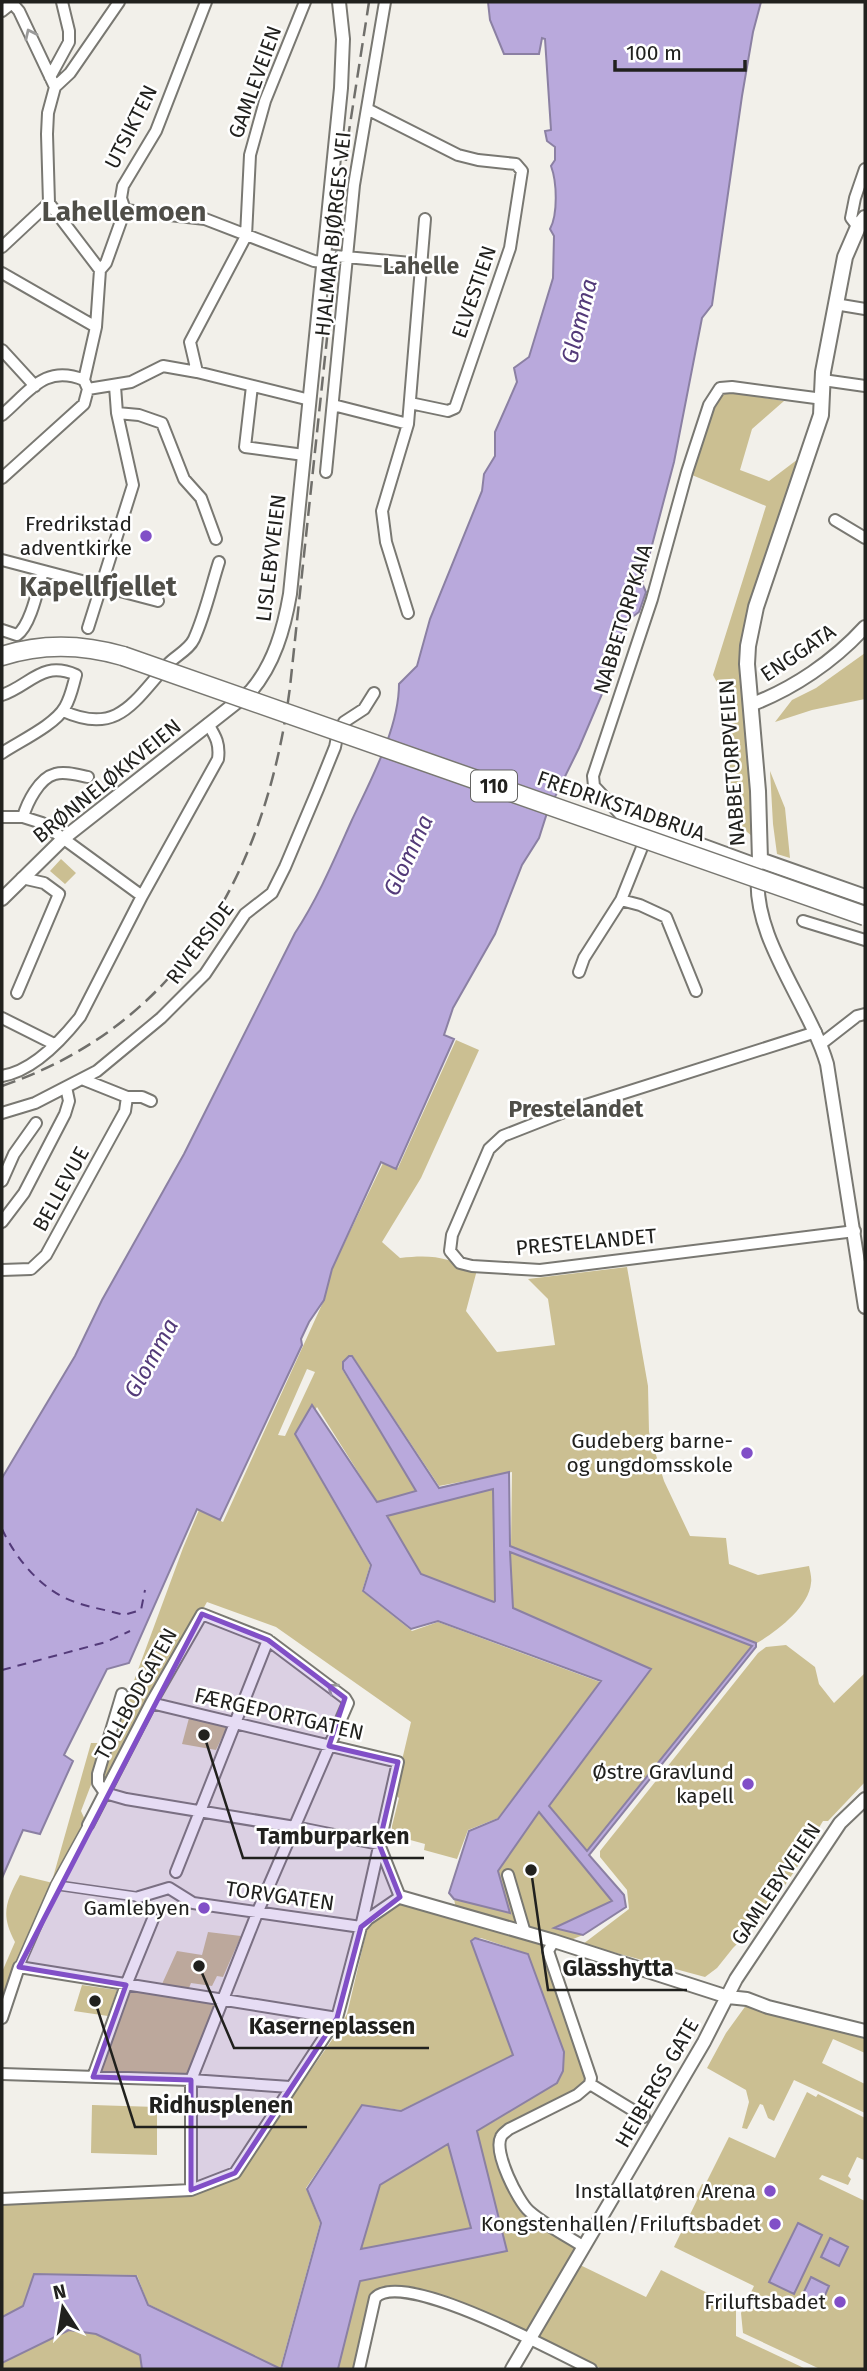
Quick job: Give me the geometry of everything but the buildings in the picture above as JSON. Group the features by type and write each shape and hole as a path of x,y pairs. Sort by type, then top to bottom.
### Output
{"highway":[{"name":"FREDRIKSTADBRUA","path":"2,656 58,646 82,647 123,656 865,916"}],"main road":[{"name":"NABBETORPVEIEN","path":"760,863 758,791 747,664 753,618 812,447 823,399 823,380 845,257 862,223"},
{"path":"760,863 865,897"}],"street":[{"path":"2,478 84,404 96,327 100,270 49,203 48,113 52,82 69,42 62,2"},
{"path":"52,82 70,73 119,2"},
{"name":"UTSIKTEN","path":"100,270 106,263 125,210 121,198 123,186 156,131 206,2"},
{"name":"GAMLEVEIEN","path":"197,372 190,342 246,236 250,155 265,100 305,2"},
{"name":"LISLEBYVEIEN","path":"208,724 260,680 279,640 289,594 341,89 343,39 339,2"},
{"name":"HJALMAR BJØRGES VEI","path":"326,472 354,185 385,2"},
{"path":"2,11 11,3 19,11 52,82"},
{"name":"ELVESTIEN","path":"367,109 458,155 516,164 522,171 510,248 454,408 449,411 410,402"},
{"path":"862,223 851,218 865,169"},
{"path":"2,247 49,203"},
{"path":"125,210 205,219 314,261 348,257 422,264"},
{"path":"408,613 382,523 385,494 408,424 425,219"},
{"path":"2,273 96,327"},
{"path":"835,304 865,309"},
{"path":"2,350 35,386"},
{"path":"2,415 44,379 57,374 71,374 86,384 115,386 131,382 163,366 310,400"},
{"path":"823,380 865,386"},
{"path":"88,628 134,485 117,413 115,386"},
{"path":"252,386 245,447 304,454"},
{"name":"NABBETORPKAIA","path":"760,863 620,814 594,786 593,776 652,599 687,472 709,405 720,388 732,387 823,399"},
{"path":"333,405 408,424"},
{"path":"117,413 139,415 162,423 184,479 201,498 216,539"},
{"path":"835,520 865,538"},
{"path":"2,560 158,601"},
{"path":"62,711 82,718 101,720 118,715 135,703 168,663 194,641 219,562"},
{"path":"2,630 17,635 21,632 43,571"},
{"name":"ENGGATA","path":"750,705 813,672 833,658 865,627"},
{"path":"2,695 42,672 63,670 76,675 62,711 2,753"},
{"name":"RIVERSIDE","path":"2,1114 35,1103 97,1071 131,1045 205,974 250,908 272,893 327,768 338,732 344,722 364,709 374,693"},
{"path":"2,1076 16,1073 31,1065 80,1017 142,895 218,759 220,747 208,724"},
{"name":"BRØNNELØKKVEIEN","path":"2,899 64,838 208,724"},
{"path":"23,817 33,795 51,775 63,773 88,777"},
{"path":"2,817 23,817 42,823 142,895"},
{"path":"579,972 584,958 621,900 650,826"},
{"path":"42,859 44,883"},
{"name":"NABBETORPVEIEN","path":"760,863 757,892 765,923 779,958 819,1038 833,1090 865,1307"},
{"path":"18,993 59,894 44,883 22,878"},
{"path":"621,900 666,918 696,991"},
{"path":"803,920 865,940"},
{"path":"819,1038 865,1014"},
{"path":"2,1018 54,1044"},
{"name":"PRESTELANDET","path":"819,1038 564,1112 503,1136 489,1149 452,1235 450,1251 460,1263 472,1266 540,1269 855,1231"},
{"path":"82,1079 127,1097 142,1097 151,1101"},
{"path":"2,1222 24,1194 65,1114 69,1101 66,1087"},
{"name":"BELLEVUE","path":"2,1269 31,1269 46,1255 125,1111 127,1097"},
{"path":"2,1181 14,1154 36,1123"},
{"name":"TOLLBODGATEN","path":"88,1825 151,1703 202,1614 268,1640"},
{"path":"176,1871 268,1640 348,1703 221,1999 191,2080 191,2190"},
{"path":"122,1694 98,1774 98,1783 105,1793 126,1799 379,1843"},
{"name":"FÆRGEPORTGATEN","path":"151,1703 398,1762 379,1843"},
{"name":"GAMLEBYVEIEN","path":"728,1997 736,1979 831,1836 840,1823 865,1799"},
{"path":"2,2018 19,1967 55,1885 88,1825"},
{"path":"379,1843 400,1897"},
{"path":"2,2199 191,2190 235,2173 337,2018 361,1927 379,1843"},
{"path":"508,1874 525,1933"},
{"path":"55,1885 139,1897"},
{"name":"TORVGATEN","path":"139,1897 169,1888 193,1903 361,1927"},
{"path":"361,1927 400,1897"},
{"path":"400,1897 554,1941 728,1997 747,1999 768,2007 865,2031"},
{"path":"93,2077 126,1984 153,1919"},
{"path":"554,1941 548,1951 590,2084 577,2095 509,2129 501,2135 500,2141 505,2168 526,2209 584,2247"},
{"path":"19,1967 337,2018"},
{"name":"HEIBERGS GATE","path":"512,2369 728,1997"},
{"path":"2,2074 191,2080 290,2087"},
{"path":"590,2084 644,2117"},
{"path":"359,2369 375,2298 386,2292 433,2298 468,2310 591,2369"}],"highlighted area":[{"path":"202,1614 268,1640 345,1698 329,1746 398,1762 379,1844 400,1897 361,1927 337,2018 235,2173 191,2190 191,2080 93,2077 126,1985 19,1967"}],"shaded area":[{"path":"728,392 784,401 752,429 740,470 769,481 806,453 743,651 740,681 751,779 753,837 733,820 726,700 713,675 766,506 692,475 718,398"},
{"path":"865,653 865,699 812,710 775,722 792,700 816,688"},
{"path":"770,771 785,808 790,858 777,854"},
{"path":"61,859 76,873 65,884 50,871"},
{"path":"456,1040 479,1050 421,1178 382,1242 400,1258 440,1258 477,1270 466,1311 497,1352 555,1345 548,1299 528,1279 627,1267 648,1386 649,1432 664,1481 690,1536 726,1538 729,1564 758,1575 809,1566 811,1577 809,1592 798,1610 782,1626 757,1643 511,1546 512,1472 439,1486 352,1355 343,1362 342,1369 416,1491 377,1502 317,1407 297,1438 370,1565 362,1591 412,1631 438,1622 600,1682 498,1818 468,1830 457,1859 424,1850 425,1844 403,1838 401,1844 392,1840 392,1826 399,1798 394,1794 411,1722 276,1627 207,1602 105,1782 101,1770 199,1510 223,1522 324,1300 332,1269 383,1163 398,1168","holes":["307,1369 315,1372 285,1436 278,1435"]},
{"path":"493,1489 495,1602 421,1574 387,1516"},
{"path":"509,1552 752,1646 587,1851 549,1806 651,1669 513,1608"},
{"path":"786,1645 815,1667 819,1684 834,1703 865,1673 865,1782 828,1821 823,1821 817,1831 819,1835 762,1919 717,1968 705,1977 583,1944 629,1909 627,1890 600,1857 600,1851 758,1653 766,1647"},
{"path":"189,1718 227,1727 216,1750 182,1744"},
{"path":"91,1743 103,1743 81,1811 85,1820 54,1882 52,1881"},
{"path":"539,1812 612,1901 555,1927 583,1935 556,1946 541,1943 585,2081 579,2089 498,2135 512,2193 578,2247 525,2334 391,2289 375,2293 355,2369 338,2369 359,2281 507,2251 477,2131 557,2083 528,1954 481,1938 475,1938 471,1942 513,2055 401,2110 362,2105 306,2188 320,2223 280,2369 148,2304 137,2275 34,2274 23,2307 2,2317 2,2205 191,2192 239,2174 347,2014 369,1921 398,1898 457,1914 454,1899 509,1913 498,1871"},
{"path":"20,1875 53,1883 2,2007 2,1972 15,1942 7,1924 7,1908"},
{"path":"208,1932 241,1936 223,1977 217,1976 212,1986 191,1983 189,1988 162,1984 177,1951 202,1955"},
{"path":"82,1985 117,1990 108,2016 74,2011"},
{"path":"128,1987 218,2002 191,2079 96,2074"},
{"path":"747,2004 865,2039 865,2053 833,2039 822,2063 865,2084 865,2113 794,2080 774,2121 768,2118 763,2105 760,2104 747,2129 742,2128 749,2102 746,2090 707,2068 726,2033"},
{"name":"Kongstenhallen/Friluftsbadet","path":"807,2092 816,2097 818,2094 865,2118 865,2157 864,2160 857,2157 848,2176 851,2179 848,2185 822,2175 819,2179 865,2201 865,2369 820,2369 743,2333 741,2313 754,2286 674,2247 702,2184 705,2185 729,2137 775,2158"},
{"path":"92,2105 157,2107 157,2155 91,2153"},
{"path":"448,2143 471,2228 361,2249 380,2185"},
{"path":"578,2264 646,2297 661,2270 736,2307 736,2336 806,2369 602,2369 535,2337"},
{"path":"69,2330 96,2334 140,2355 142,2369 2,2369 2,2362"}],"water":[{"name":"Glomma","path":"488,2 761,2 742,96 712,305 702,318 674,462 642,583 646,592 639,612 631,618 614,644 605,667 602,694 579,748 547,813 539,838 522,865 495,934 453,1008 444,1035 454,1039 396,1169 381,1162 332,1269 324,1300 309,1322 301,1339 302,1345 220,1520 197,1509 129,1663 107,1669 64,1755 73,1761 40,1834 23,1830 2,1878 2,1478 75,1356 102,1300 184,1154 295,933 318,893 375,772 394,719 399,684 417,666 430,619 482,491 484,474 495,456 495,432 517,382 514,368 529,357 553,278 554,236 550,229 555,207 551,166 555,160 555,147 547,141 545,131 551,130 545,39 542,38 539,54 504,54 490,20"},
{"path":"352,1356 439,1488 509,1472 510,1546 756,1643 756,1647 589,1855 624,1895 626,1907 583,1935 554,1928 612,1901 539,1812 498,1871 510,1913 454,1899 449,1893 469,1831 498,1819 601,1681 438,1621 411,1629 363,1591 371,1565 295,1434 312,1405 377,1502 416,1491 343,1369 343,1362","holes":["493,1489 495,1601 494,1602 421,1574 387,1516","510,1552 752,1646 587,1851 549,1806 651,1669 513,1608"]},
{"path":"475,1938 528,1954 564,2052 563,2071 557,2083 477,2131 507,2251 360,2281 338,2369 281,2369 321,2223 307,2189 362,2105 401,2111 513,2055 471,1941","holes":["448,2144 471,2228 361,2249 380,2185"]},
{"path":"798,2223 822,2235 794,2294 769,2282"},
{"path":"830,2238 848,2247 839,2266 821,2257"},
{"path":"34,2274 136,2276 148,2305 281,2369 142,2369 140,2355 96,2334 69,2330 2,2363 2,2317 23,2306"},
{"path":"811,2277 829,2286 820,2307 801,2298"}],"ferry route":[{"path":"2,1529 31,1573 63,1597 124,1615 141,1610 145,1590"},
{"path":"2,1670 106,1642 130,1631"}],"railway":[{"path":"2,1086 65,1058 120,1023 167,980 205,931 236,876 261,817 278,754 290,687 349,131 369,2"}],"place":[{"name":"Fredrikstad adventkirke","path":"146,536"},
{"name":"Gudeberg barne- og ungdomsskole","path":"747,1453"},
{"name":"Tamburparken","path":"204,1735"},
{"name":"Østre Gravlund kapell","path":"748,1784"},
{"name":"Glasshytta","path":"531,1870"},
{"name":"Gamlebyen","path":"204,1908"},
{"name":"Kaserneplassen","path":"199,1966"},
{"name":"Ridhusplenen","path":"95,2001"},
{"name":"Installatøren Arena","path":"770,2191"},
{"name":"Kongstenhallen/Friluftsbadet","path":"775,2224"},
{"name":"Friluftsbadet","path":"840,2302"}],"district":[{"name":"Lahellemoen","path":"124,211"},
{"name":"Lahelle","path":"421,266"},
{"name":"Kapellfjellet","path":"98,586"},
{"name":"Prestelandet","path":"576,1109"}]}
